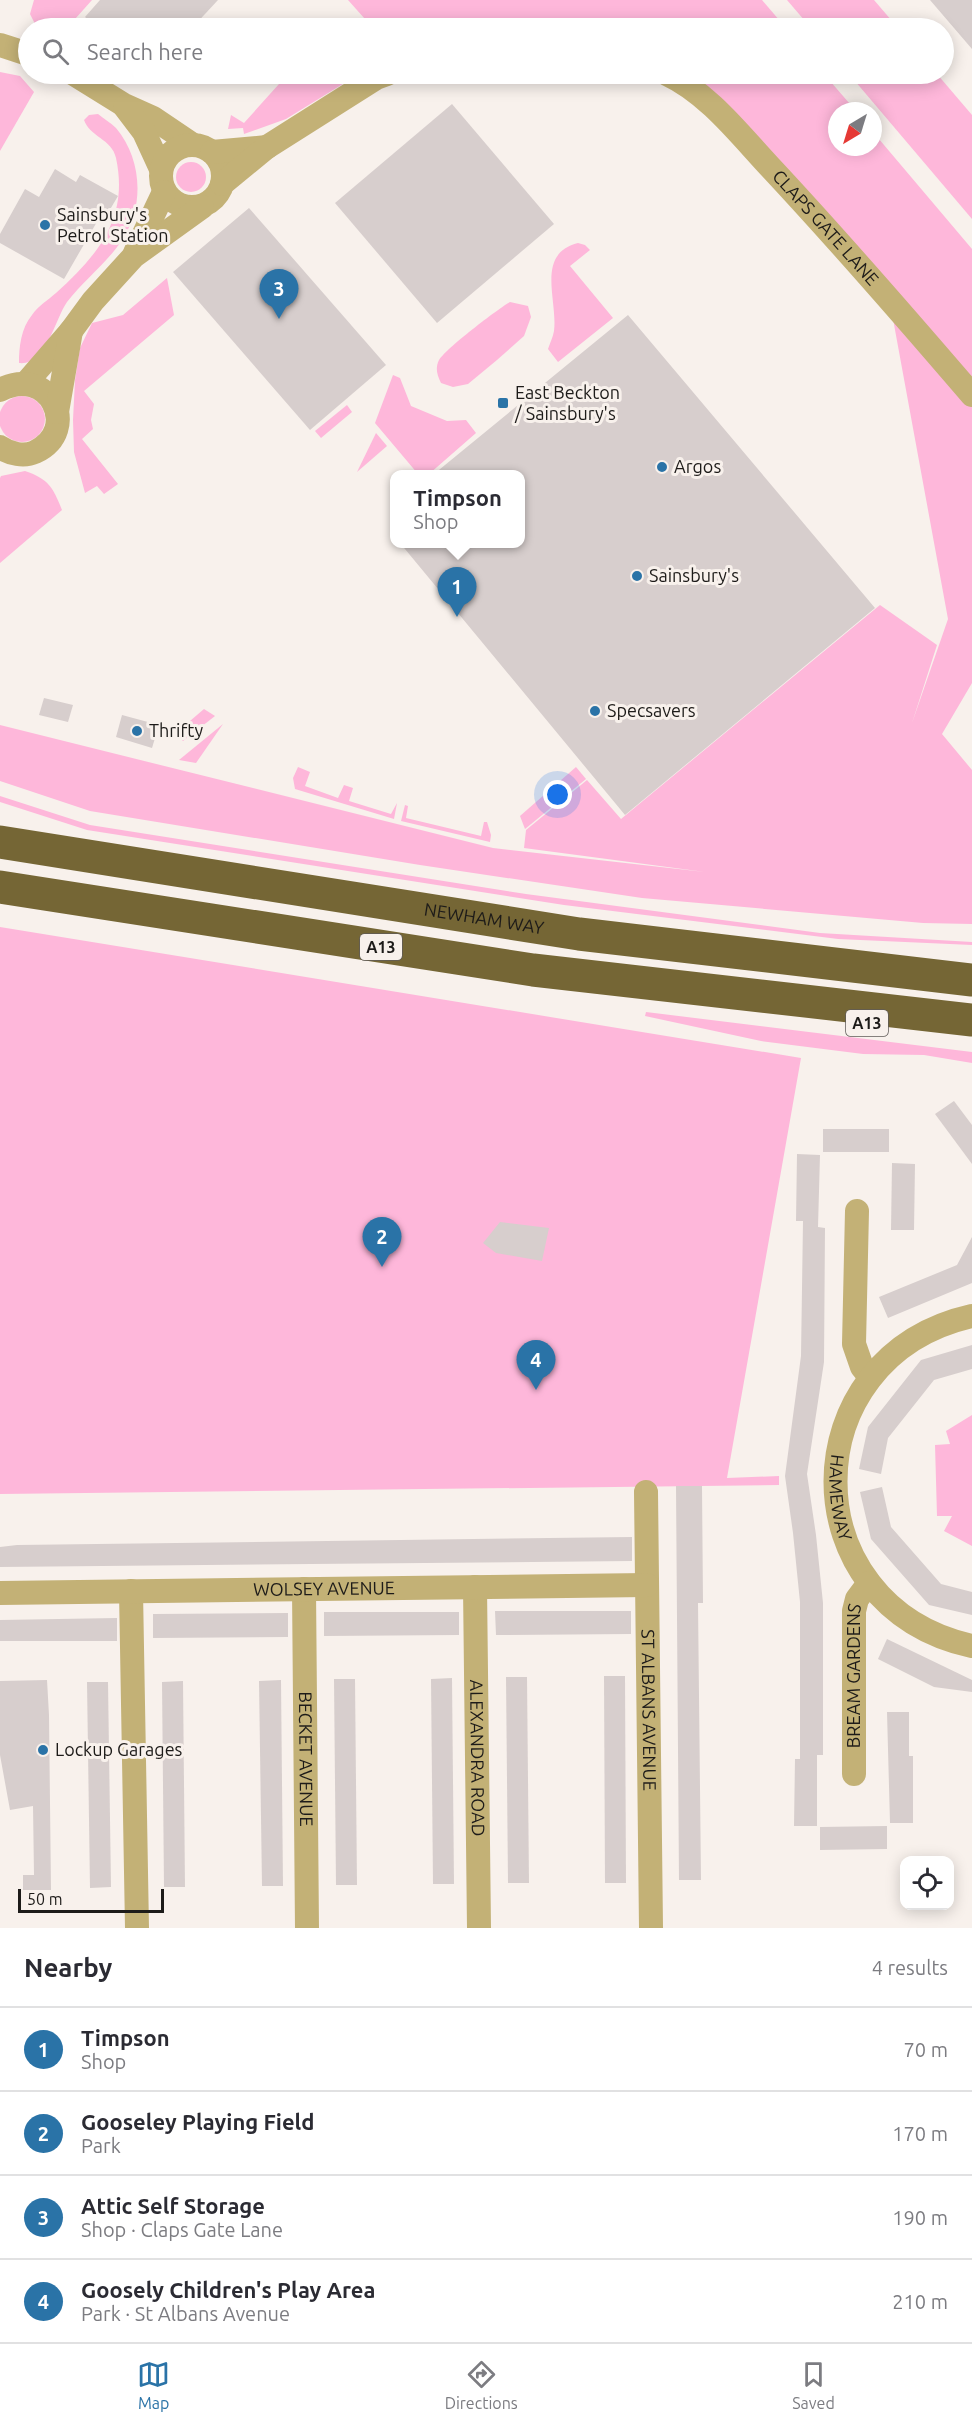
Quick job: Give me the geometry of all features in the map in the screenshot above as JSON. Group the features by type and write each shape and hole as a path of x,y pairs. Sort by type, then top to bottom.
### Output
{"highway":[{"name":"NEWHAM WAY","path":"0,842 499,922 768,958 972,980"},
{"name":"A13","path":"0,887 533,970 972,1020"},
{"name":"A13","path":"768,958 972,957"},
{"name":"A13","path":"763,997 835,1017 972,1041"}],"street":[{"path":"0,45 18,51"},
{"path":"26,383 71,331 93,301 134,256 218,194 222,184 223,173 219,161 202,148 90,84"},
{"path":"222,184 267,147 367,84"},
{"name":"CLAPS GATE LANE","path":"685,84 739,134 862,266 972,395"},
{"path":"124,105 144,132 171,201 191,208 202,207"},
{"path":"134,256 162,180 165,159 172,151 182,146 267,147"},
{"path":"0,447 16,454 30,454 43,448 56,432 57,412 71,331"},
{"path":"0,390 11,384 26,383 40,388 48,394 57,412"},
{"path":"857,1211 854,1344 862,1367 870,1377"},
{"name":"HAMEWAY","path":"972,1316 949,1321 919,1334 893,1353 870,1377 851,1408 842,1434 834,1479 838,1516 850,1551 869,1582 892,1608 920,1627 951,1641 972,1646"},
{"name":"ST ALBANS AVENUE","path":"646,1492 651,1928"},
{"name":"BREAM GARDENS","path":"854,1774 854,1611 857,1599 869,1582"},
{"name":"WOLSEY AVENUE","path":"0,1593 646,1585"},
{"name":"ALEXANDRA ROAD","path":"476,1587 479,1928"},
{"name":"BECKET AVENUE","path":"303,1589 307,1928"},
{"path":"131,1591 137,1928"}],"shaded area":[{"path":"34,0 92,0 76,18 32,18 30,14"},
{"path":"348,0 762,0 777,18 364,18"},
{"path":"787,0 874,0 889,18 802,18"},
{"path":"0,72 18,76 18,84 27,84 34,92 0,151"},
{"path":"279,84 343,84 286,119 244,134 243,128 228,129 231,115 244,123"},
{"path":"691,84 833,84 848,102 828,102 828,156 882,156 882,143 972,249 972,683 942,734 972,770 972,924 923,923 642,898 420,865 90,811 0,781 0,725 493,848 705,872 524,848 526,830 587,780 621,819 880,605 937,645 912,723 948,619 893,319"},
{"path":"857,84 946,84 972,115 972,219 882,113 882,102 873,102"},
{"path":"98,114 116,128 131,154 137,183 134,213 129,227 116,248 67,302 43,350 28,362 19,363 21,338 28,320 85,264 107,234 114,217 119,179 116,158 110,146 87,126 84,120 89,115"},
{"path":"191,162 197,163 205,171 205,183 197,191 191,192 185,191 177,183 176,177 177,171 185,163"},
{"path":"578,243 590,250 570,266 613,318 558,362 548,349 554,331 551,280 553,268 557,257 565,249"},
{"path":"167,278 174,315 84,391 94,404 91,420 93,429 82,439 118,484 104,494 97,486 85,493 74,452 75,380 80,348 92,323 123,315"},
{"path":"510,302 528,306 531,317 524,336 468,384 453,387 441,383 437,369 443,355"},
{"path":"393,375 400,378 411,406 447,421 466,420 476,433 434,470 415,470 375,423"},
{"path":"22,396 38,403 45,419 38,435 22,442 6,435 -1,419 6,403"},
{"path":"347,405 352,412 321,438 315,431"},
{"path":"376,433 387,446 357,472"},
{"path":"25,471 40,477 49,485 62,510 0,563 0,478"},
{"path":"204,709 215,716 183,741 176,733"},
{"path":"223,724 196,763 179,760"},
{"path":"298,767 310,772 305,786 338,798 344,785 353,788 349,801 391,814 397,803 394,819 295,789 293,778"},
{"path":"576,767 586,779 525,829 520,816"},
{"path":"0,796 90,825 526,894 820,933 972,942 972,945 838,939 564,905 87,830 0,802"},
{"path":"405,805 408,806 406,818 481,836 484,822 487,822 491,835 490,842 401,821"},
{"path":"0,927 801,1058 727,1478 779,1476 779,1485 0,1494"},
{"path":"646,1012 972,1052 972,1063 924,1055 863,1054 761,1041 645,1016"},
{"path":"972,1415 972,1546 944,1531 952,1516 937,1516 935,1445 950,1444 946,1431"}],"building":[{"path":"100,0 218,0 201,18 85,17"},
{"path":"930,0 972,0 972,49 954,28 954,18 945,18"},
{"path":"452,104 554,224 437,323 335,203"},
{"name":"Sainsbury's Petrol Station","path":"55,169 76,182 80,175 118,196 102,223 98,220 64,279 0,243 0,234 25,189 39,197"},
{"path":"249,208 386,365 310,430 173,272"},
{"name":"Sainsbury's","path":"628,315 875,608 625,815 404,548 525,548 525,470 439,470"},
{"path":"44,698 73,705 68,722 39,715"},
{"name":"Thrifty","path":"122,715 159,725 152,748 116,737"},
{"path":"954,1101 972,1125 972,1164 935,1114"},
{"path":"823,1129 889,1129 889,1152 823,1152"},
{"path":"797,1154 820,1155 818,1227 825,1228 824,1362 807,1474 823,1603 823,1755 817,1755 817,1826 794,1826 795,1759 800,1759 800,1602 785,1476 801,1356 803,1221 796,1221"},
{"path":"892,1163 915,1164 914,1230 891,1230"},
{"path":"500,1222 549,1228 542,1261 496,1253 483,1243"},
{"path":"972,1237 972,1283 888,1318 879,1297 957,1265"},
{"path":"972,1345 972,1369 934,1380 888,1438 881,1474 859,1469 868,1427 921,1360"},
{"path":"676,1486 702,1486 703,1603 698,1603 701,1880 679,1880"},
{"path":"882,1487 891,1527 941,1584 972,1592 972,1615 929,1605 871,1539 860,1492"},
{"path":"632,1537 632,1561 0,1567 0,1547 17,1545"},
{"path":"495,1611 631,1611 631,1634 496,1635"},
{"path":"324,1612 459,1612 459,1635 324,1636"},
{"path":"288,1613 288,1637 153,1638 153,1614"},
{"path":"117,1618 117,1641 0,1641 0,1620"},
{"path":"887,1639 972,1680 972,1692 934,1687 878,1659"},
{"path":"604,1676 625,1676 626,1883 605,1883"},
{"path":"506,1677 527,1677 529,1883 508,1883"},
{"path":"452,1678 454,1884 433,1884 431,1679"},
{"path":"334,1679 355,1679 357,1885 336,1885"},
{"path":"47,1680 51,1890 23,1890 23,1875 34,1875 33,1806 10,1810 0,1755 0,1681"},
{"path":"281,1680 283,1886 262,1886 259,1681"},
{"path":"183,1681 185,1887 164,1887 162,1682"},
{"path":"87,1682 108,1682 111,1887 90,1888"},
{"path":"887,1712 909,1712 909,1756 913,1756 913,1823 890,1823"},
{"path":"887,1826 887,1849 820,1850 820,1827"}],"place":[{"name":"Sainsbury's Petrol Station","path":"45,225"},
{"name":"Attic Self Storage","path":"279,319"},
{"name":"East Beckton / Sainsbury's","path":"503,403"},
{"name":"Argos","path":"662,467"},
{"name":"Sainsbury's","path":"637,576"},
{"name":"Timpson","path":"457,617"},
{"name":"Specsavers","path":"595,711"},
{"name":"Thrifty","path":"137,731"},
{"name":"Gooseley Playing Field","path":"382,1267"},
{"name":"Goosely Children's Play Area","path":"536,1390"},
{"name":"Lockup Garages","path":"43,1750"}]}
